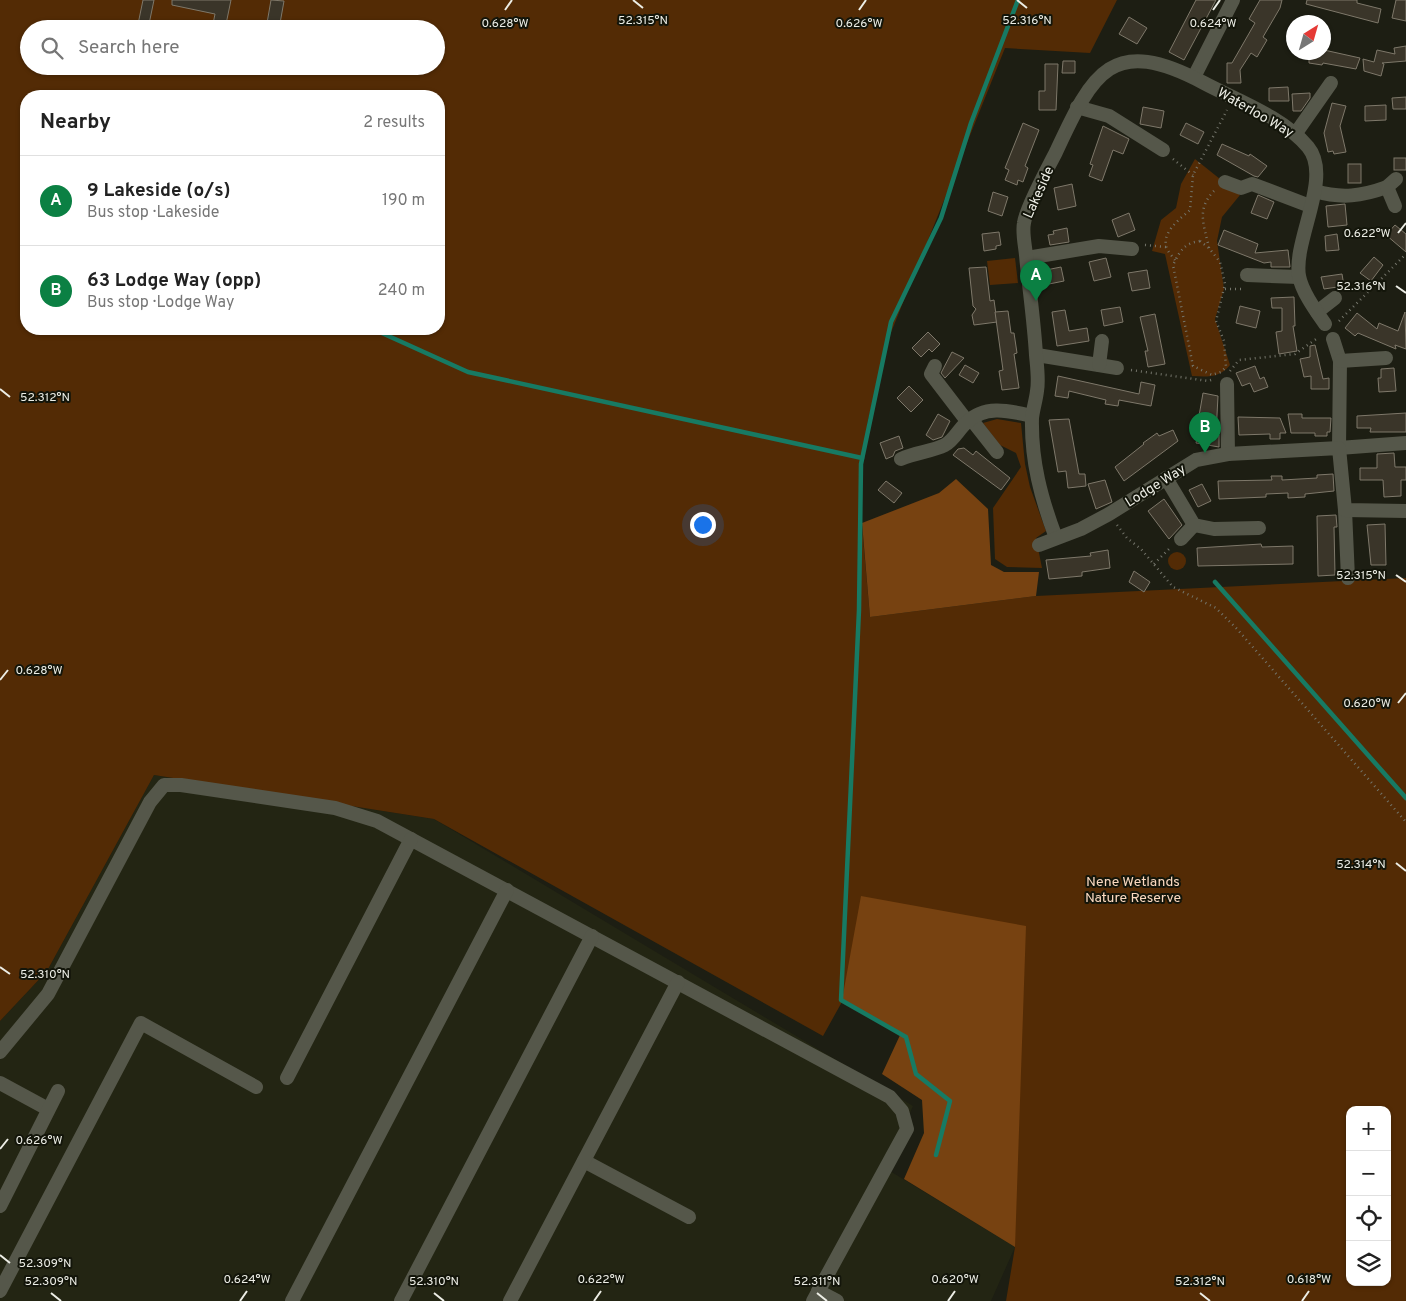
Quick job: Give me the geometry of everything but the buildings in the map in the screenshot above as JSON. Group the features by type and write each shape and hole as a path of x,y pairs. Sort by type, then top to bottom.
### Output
{"street":[{"path":"1194,78 1233,0"},
{"name":"Lakeside","path":"1056,538 1032,456 1032,416 1038,388 1024,223 1077,107 1092,82 1110,68 1129,61 1150,61 1194,78"},
{"name":"Waterloo Way","path":"1194,78 1296,133 1311,150 1315,168 1315,191 1299,260 1299,277"},
{"path":"1296,133 1331,83"},
{"path":"1077,107 1109,116 1163,150"},
{"path":"1225,182 1241,188 1252,184 1310,206"},
{"path":"1315,191 1348,197 1366,195 1392,183 1394,206"},
{"path":"1027,258 1098,246 1132,249"},
{"path":"1247,275 1299,277 1326,327 1340,361 1339,448 1345,510 1348,578"},
{"path":"1326,327 1334,298"},
{"path":"1099,365 1102,341"},
{"path":"1036,355 1117,368"},
{"path":"1340,361 1386,358"},
{"path":"935,366 931,374 997,452"},
{"path":"1226,384 1228,454"},
{"path":"901,459 915,452 932,450 947,444 970,420 988,411 998,410 1032,416"},
{"name":"Lodge Way","path":"1039,545 1081,529 1196,460 1228,454 1406,443"},
{"path":"1166,478 1194,525 1214,529 1259,528"},
{"path":"1345,510 1406,510"},
{"path":"1181,539 1194,525"},
{"path":"0,1052 48,994 150,802 164,785 181,784 335,808 377,820 890,1097 902,1111 907,1129 816,1296 837,1301"},
{"path":"287,1078 411,839"},
{"path":"292,1301 507,890"},
{"path":"401,1301 592,936"},
{"path":"510,1301 678,982"},
{"path":"0,1291 141,1023 256,1087"},
{"path":"0,1083 48,1109"},
{"path":"0,1206 58,1091"},
{"path":"584,1161 689,1217"}],"path":[{"path":"1175,260 1166,247 1167,235 1173,225 1190,210 1193,175 1228,108"},
{"path":"1163,150 1193,175"},
{"path":"1209,248 1202,217 1204,203 1225,182"},
{"path":"1200,241 1209,248 1220,262 1225,284 1216,321 1224,341 1226,360 1226,367 1221,372 1212,375 1193,366 1173,265 1175,260 1179,251 1189,242 1200,241"},
{"path":"1132,249 1145,244 1166,247"},
{"path":"1117,368 1208,381 1228,373 1239,360 1295,354 1406,254"},
{"path":"1108,514 1173,587 1216,608 1237,629 1406,822"},
{"path":"1154,564 1166,550 1175,546 1181,539"}],"shaded area":[{"path":"956,479 988,509 991,565 1004,572 1039,572 1036,596 870,617 862,523 939,493"},
{"path":"154,775 434,819 913,1106 885,1168 1015,1247 991,1301 0,1301 0,1021 47,971"},
{"path":"861,896 1026,926 1015,1247 904,1179 924,1133 922,1100 882,1074 901,1033 842,1000"}],"green space":[{"name":"Nene Wetlands Nature Reserve","path":"0,0 1117,0 1090,53 1005,48 888,340 868,420 859,493 870,617 1036,596 1406,578 1406,1301 1006,1301 1015,1247 901,1033 843,1000 823,1036 434,819 154,775 47,971 0,1021"},
{"path":"1195,159 1240,195 1222,217 1217,241 1224,289 1215,319 1230,365 1218,374 1208,376 1192,376 1165,254 1152,251 1161,220 1176,208 1181,184"},
{"path":"1015,258 1018,283 990,285 987,261"},
{"path":"997,419 1021,423 1025,464 1030,487 1046,531 1036,538 1042,568 1007,567 995,559 993,508 1021,467 1016,453 1000,445 983,423"},
{"path":"1177,552 1183,555 1186,561 1183,567 1177,570 1171,567 1168,561 1171,555"}],"waterway":[{"path":"936,1155 950,1101 916,1074 906,1037 841,1000 859,610 861,464 891,322 941,218 971,123 1018,0"},
{"path":"386,335 468,372 862,458"},
{"path":"1215,582 1406,798"}],"place":[{"name":"9 Lakeside (o/s)","path":"1036,301"},
{"name":"63 Lodge Way (opp)","path":"1205,453"}]}
